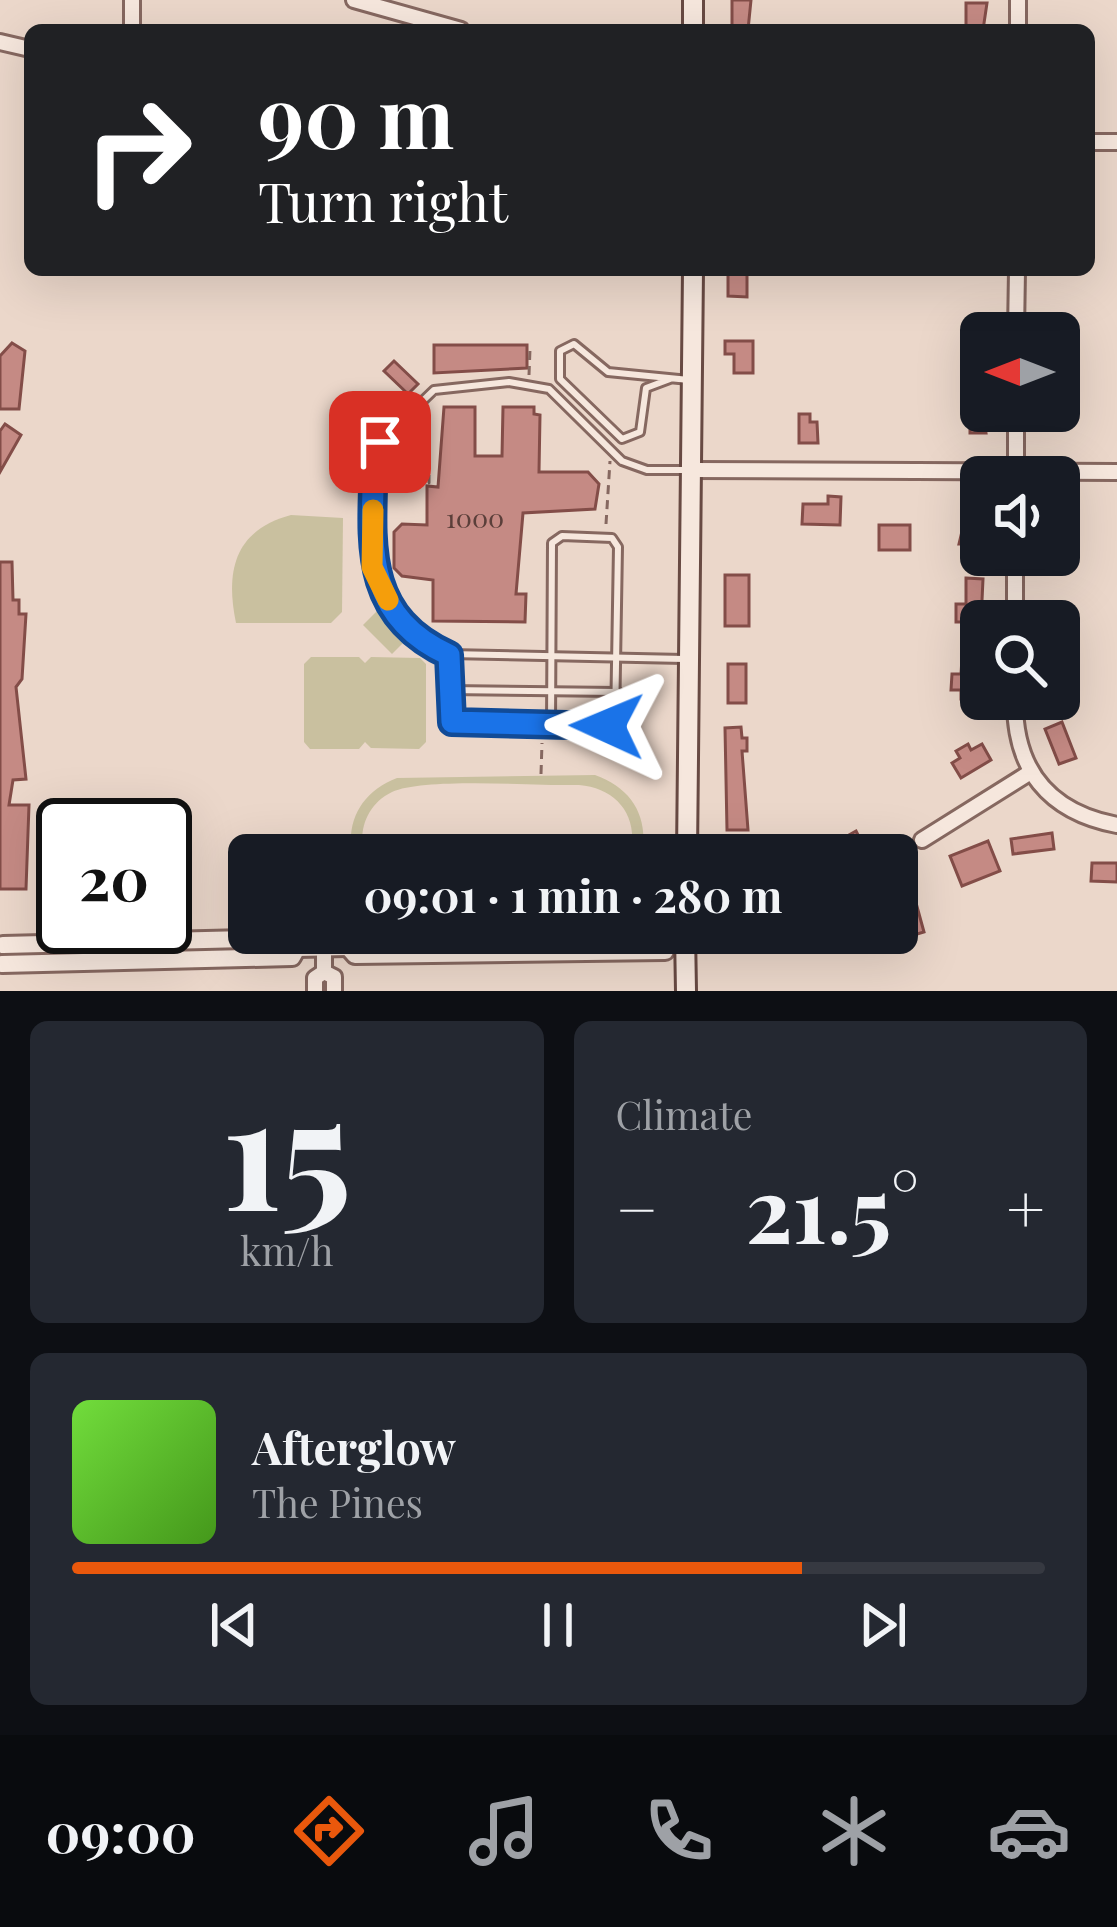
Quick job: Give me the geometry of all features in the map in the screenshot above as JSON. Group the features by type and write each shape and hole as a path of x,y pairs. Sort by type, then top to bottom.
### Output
{"main road":[{"path":"687,834 693,276"},
{"path":"679,954 686,991"}],"street":[{"path":"355,0 440,24"},
{"path":"1016,312 1017,276"},
{"path":"692,470 960,473"},
{"path":"1080,473 1117,472"},
{"path":"1016,720 1016,737 1029,773 1065,809 1117,825"},
{"path":"922,840 1029,773"},
{"path":"1,954 228,942"},
{"path":"324,954 324,972"},
{"path":"354,954 450,954"},
{"path":"315,991 314,978 324,972"},
{"path":"324,972 334,977 334,991"}],"lane":[{"path":"670,379 646,388 640,433 622,439 560,379 560,351 574,344 608,373 692,380"},
{"path":"691,659 449,655 428,645 399,615 380,590 372,567 374,459 380,442 415,403 454,384 534,384 549,389 622,461 646,470 692,470"},
{"path":"449,655 452,722 551,725 615,723 619,548 601,535 562,536 552,543 551,725"},
{"path":"448,690 618,692"}],"path":[{"path":"529,376 530,349"},
{"path":"383,482 429,483 429,435 415,420"},
{"path":"605,524 605,471 612,459"},
{"path":"542,743 542,774"}],"shaded area":[{"path":"291,515 343,518 342,612 331,623 236,623 232,586 238,555 257,531"},
{"path":"380,608 409,637 392,654 363,625"},
{"path":"311,657 359,657 365,663 371,657 420,658 426,664 426,742 419,749 371,748 365,742 359,749 310,749 304,742 304,664"},
{"path":"595,775 628,796 643,834 632,834 622,807 593,787 482,783 392,792 376,803 362,834 352,834 366,799 397,778"}],"building":[{"path":"732,0 751,0 749,24 732,24"},
{"path":"966,3 987,3 984,24 966,24"},
{"path":"728,276 747,276 747,297 728,296"},
{"path":"725,341 753,341 753,373 734,373 734,354 725,354"},
{"path":"12,343 25,351 19,409 0,409 0,356"},
{"path":"434,345 527,345 527,368 434,373"},
{"path":"394,361 418,384 408,394 384,371"},
{"path":"444,407 475,407 475,456 502,456 503,407 534,407 534,414 540,415 539,472 588,472 599,484 595,509 523,513 516,594 526,594 525,622 433,621 433,580 402,576 394,568 394,532 402,524 427,525 427,486 438,487"},
{"path":"799,414 810,414 810,422 817,422 818,443 799,443"},
{"path":"5,424 21,435 0,472 0,431"},
{"path":"828,496 841,497 840,525 802,524 803,504 828,504"},
{"path":"879,525 910,525 910,550 879,550"},
{"path":"0,562 12,562 13,600 19,600 19,614 26,614 22,679 16,687 26,779 13,780 9,805 29,805 26,889 0,889"},
{"path":"725,575 749,575 749,626 725,626"},
{"path":"966,578 983,579 982,600 966,600"},
{"path":"728,664 746,664 746,703 728,703"},
{"path":"952,674 960,674 960,690 951,690"},
{"path":"1062,722 1076,758 1059,764 1045,729"},
{"path":"741,727 742,738 747,738 747,751 742,751 748,830 727,830 725,728"},
{"path":"968,744 971,750 982,744 991,760 961,778 952,763 960,758 956,751"},
{"path":"1052,833 1054,849 1013,854 1011,839"},
{"path":"988,841 1000,871 962,886 950,856"},
{"path":"1092,863 1117,863 1117,882 1091,881"}],"slow traffic":[{"path":"373,510 372,567 388,600"}],"route":[{"path":"380,442 374,459 372,567 380,590 399,615 428,645 449,655 452,722 607,726"}]}
